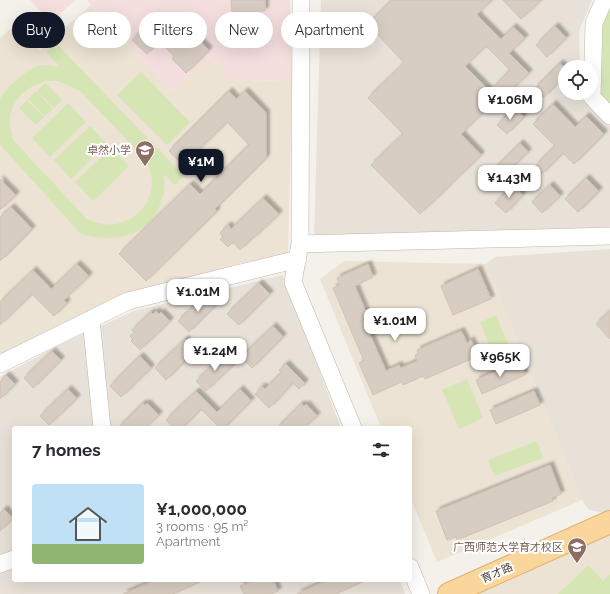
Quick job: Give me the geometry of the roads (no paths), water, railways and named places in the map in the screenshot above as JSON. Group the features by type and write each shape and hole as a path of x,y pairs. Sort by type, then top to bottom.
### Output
{"main road":[{"name":"育才路","path":"449,594 610,522"}],"street":[{"path":"301,0 299,252 293,282 352,426"},
{"path":"604,0 594,23 592,97 610,116"},
{"path":"0,364 128,301 299,252 610,236"},
{"path":"91,319 102,426"},
{"path":"0,564 12,560"},
{"path":"412,572 421,594"}],"place":[{"name":"卓然小学","path":"145,167"},
{"name":"广西师范大学育才校区","path":"577,564"}]}
